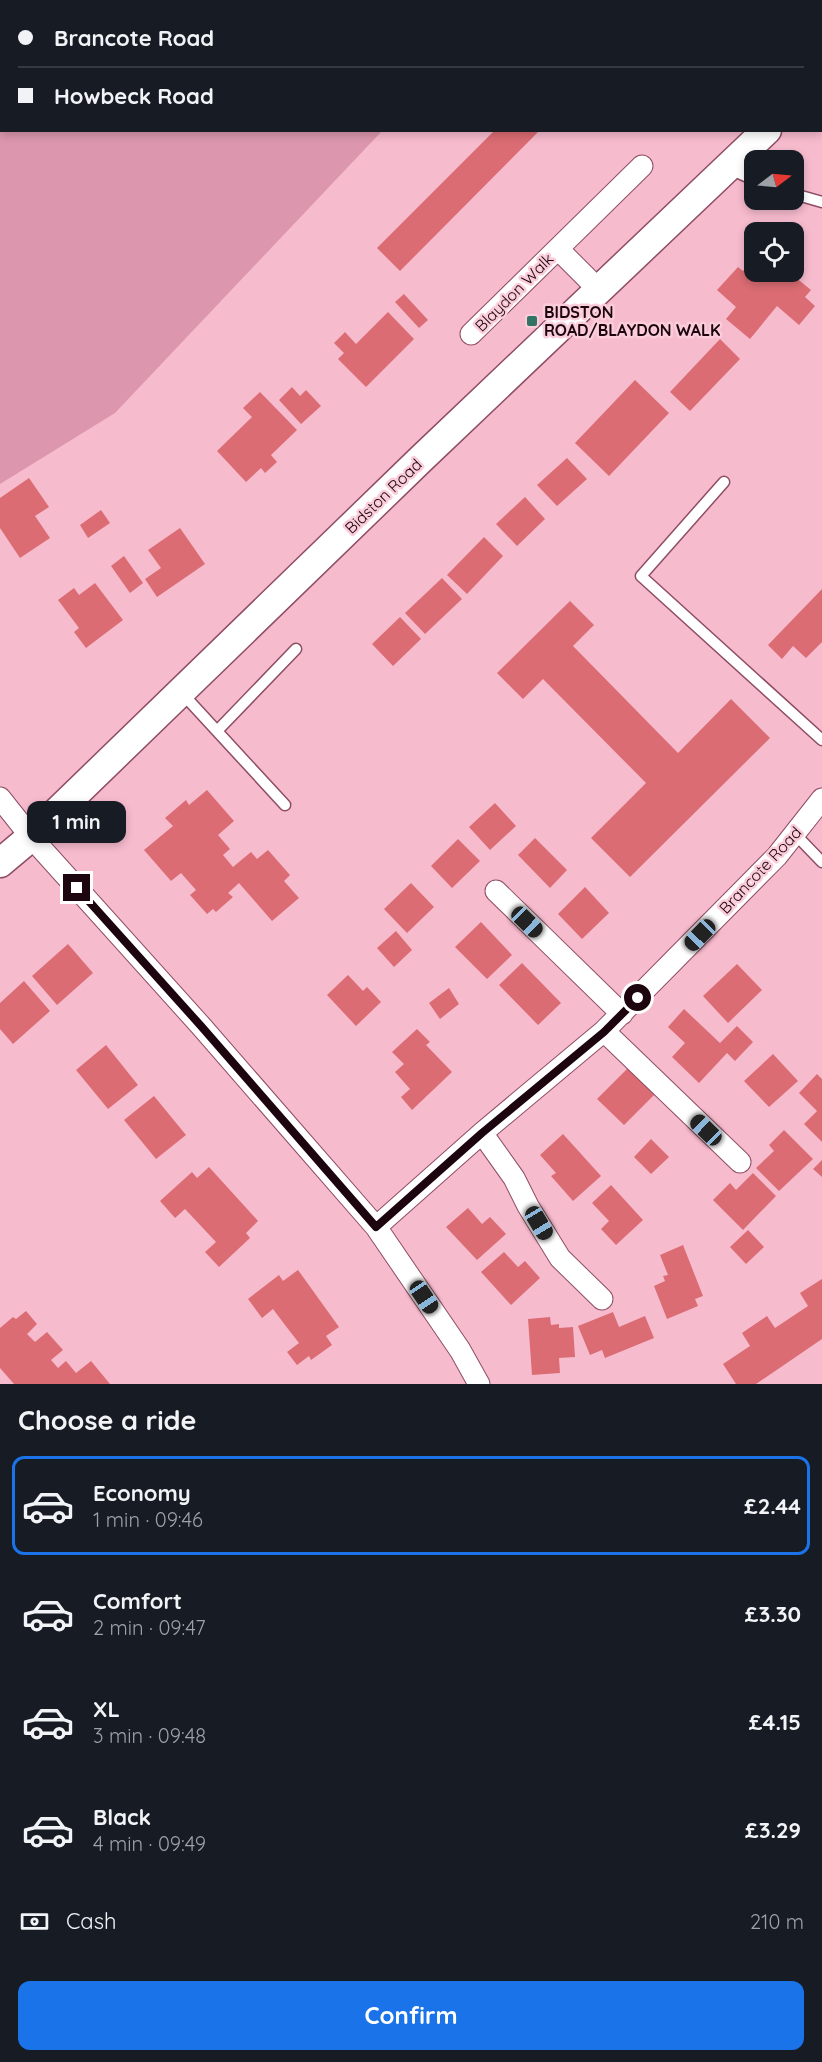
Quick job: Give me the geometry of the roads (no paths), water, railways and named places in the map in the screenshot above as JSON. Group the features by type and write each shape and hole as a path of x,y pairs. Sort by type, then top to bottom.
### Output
{"main road":[{"name":"Bidston Road","path":"0,863 31,837 765,132"}],"street":[{"name":"Blaydon Walk","path":"471,334 642,166"},
{"name":"Blaydon Walk","path":"558,249 599,290"},
{"path":"0,798 31,837 201,1026 376,1227 460,1350 479,1384"},
{"name":"Brancote Road","path":"376,1227 482,1133 604,1032 777,855 822,799"},
{"path":"496,891 622,1014"},
{"path":"604,1032 740,1162"},
{"path":"482,1133 514,1178 528,1206 560,1258 602,1299"}],"lane":[{"path":"727,168 744,176"},
{"path":"804,197 822,202"},
{"path":"724,482 641,576 822,740"},
{"path":"218,731 296,649"},
{"path":"180,692 285,805"},
{"path":"795,834 822,862"}],"place":[{"name":"BIDSTON ROAD/BLAYDON WALK","path":"532,321"}]}
